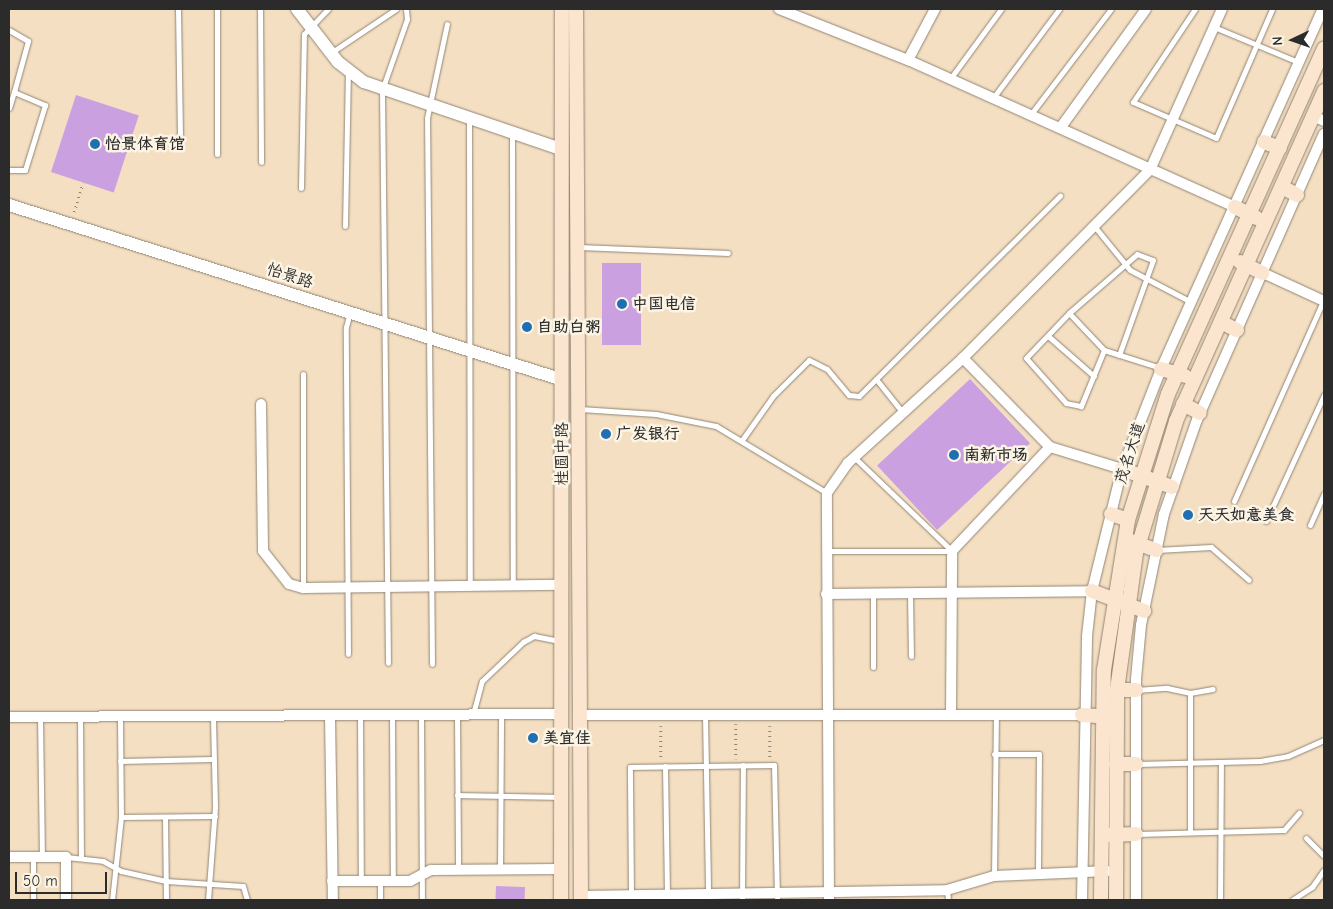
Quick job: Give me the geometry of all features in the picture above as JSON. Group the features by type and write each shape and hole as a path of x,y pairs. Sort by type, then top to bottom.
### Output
{"main road":[{"name":"桂圆中路","path":"561,900 560,379 562,9"},
{"name":"桂圆中路","path":"576,9 580,382 579,715 581,898"},
{"name":"茂名大道","path":"1101,900 1102,716 1112,598 1128,520 1140,476 1177,373 1324,49"},
{"name":"茂名大道","path":"1116,900 1117,690 1126,604 1138,544 1155,481 1183,404 1282,187 1319,119 1324,91"},
{"path":"1298,109 1319,119"},
{"path":"1264,142 1280,148"},
{"path":"1282,187 1297,195"},
{"path":"1235,207 1267,223"},
{"path":"1231,257 1263,273"},
{"path":"1221,322 1237,330"},
{"path":"1161,369 1194,380"},
{"path":"560,379 580,382"},
{"path":"1183,404 1200,413"},
{"path":"1122,469 1172,487"},
{"path":"1111,514 1128,520"},
{"path":"1124,538 1156,550"},
{"path":"1092,591 1144,611"},
{"path":"1117,690 1136,690"},
{"path":"560,714 579,715"},
{"path":"1082,715 1116,717"},
{"path":"1116,764 1136,764"},
{"path":"1101,835 1136,834"}],"street":[{"path":"297,9 348,72 382,90 561,149"},
{"path":"779,9 908,60 1061,127 1150,170 1235,207"},
{"path":"908,60 934,9"},
{"path":"1061,127 1146,9"},
{"path":"829,900 825,551 828,493 854,458 963,358 1150,170 1170,121 1222,9"},
{"path":"1082,900 1082,715 1092,591 1122,469 1161,369 1323,9"},
{"path":"1136,900 1136,690 1144,611 1156,550 1172,487 1200,413 1324,134"},
{"name":"怡景路","path":"9,205 350,312 427,339 560,379"},
{"path":"1263,273 1324,300"},
{"path":"963,358 1050,447 1122,469"},
{"path":"261,404 263,551 280,576 303,588 560,585"},
{"path":"951,713 949,593 952,551 1050,447"},
{"path":"826,594 1092,591"},
{"path":"579,715 705,715 736,713 1082,715"},
{"path":"9,717 560,714"},
{"path":"330,716 333,900"},
{"path":"9,857 66,857 66,900"},
{"path":"332,881 392,881 422,874 458,870 560,869"},
{"path":"581,898 631,894 708,892 742,896 777,895 829,889 948,895 994,876 1081,869 1116,872"}],"lane":[{"path":"178,9 180,139"},
{"path":"217,9 217,154"},
{"path":"260,9 261,162"},
{"path":"301,188 303,43 309,24 328,9"},
{"path":"331,53 396,9"},
{"path":"388,663 382,90 406,20 406,9"},
{"path":"950,79 1000,9"},
{"path":"993,98 1059,9"},
{"path":"1031,114 1111,9"},
{"path":"1196,9 1133,102 1170,121 1216,138 1272,9"},
{"path":"432,664 429,587 427,339 428,105 447,24"},
{"path":"1214,27 1298,62"},
{"path":"9,30 28,42 9,108"},
{"path":"345,226 348,72"},
{"path":"9,170 25,170 45,105 14,92"},
{"path":"469,118 470,586"},
{"path":"512,133 512,586"},
{"path":"742,440 785,381 809,360 827,369 852,397 876,379 1060,196"},
{"path":"1095,227 1125,264 1147,282 1191,302"},
{"path":"579,247 728,253"},
{"path":"1104,350 1081,406 1066,403 1026,358 1069,313 1137,254 1153,260 1147,282 1119,356"},
{"path":"1234,501 1324,300"},
{"path":"348,654 346,588 346,327 350,312"},
{"path":"1069,313 1104,350 1161,369"},
{"path":"1048,336 1094,376"},
{"path":"303,374 303,588"},
{"path":"876,379 903,413"},
{"path":"1266,521 1324,395"},
{"path":"580,409 693,420 742,440 828,493"},
{"path":"854,458 952,551"},
{"path":"1310,525 1324,494"},
{"path":"1156,550 1211,547 1249,580"},
{"path":"825,551 952,551"},
{"path":"873,594 873,667"},
{"path":"910,594 911,656"},
{"path":"473,715 482,681 523,642 534,636 560,641"},
{"path":"1136,690 1167,688 1190,693 1213,689"},
{"path":"1190,693 1188,764 1190,832"},
{"path":"994,876 994,754 996,714"},
{"path":"392,715 392,881"},
{"path":"420,715 422,900"},
{"path":"457,715 458,870"},
{"path":"500,870 501,715"},
{"path":"705,715 708,892"},
{"path":"112,900 112,866 121,818 120,716"},
{"path":"360,716 360,880"},
{"path":"33,900 38,857 40,717"},
{"path":"80,717 81,858"},
{"path":"208,900 215,816 213,717"},
{"path":"1136,764 1221,763 1274,759 1324,740"},
{"path":"994,754 1039,754 1038,872"},
{"path":"120,761 213,759"},
{"path":"1220,900 1221,763"},
{"path":"742,896 743,765"},
{"path":"631,894 630,767 774,765 777,895"},
{"path":"663,766 667,893"},
{"path":"458,795 560,797"},
{"path":"1136,834 1284,830 1299,813"},
{"path":"121,818 215,816"},
{"path":"165,817 166,900"},
{"path":"1306,838 1324,856"},
{"path":"66,857 81,858 166,881 243,886 247,900"},
{"path":"1292,900 1312,887 1324,870"},
{"path":"380,881 380,900"}],"path":[{"path":"70,223 83,183"},
{"path":"736,713 736,765"},
{"path":"770,713 770,765"},
{"path":"661,715 663,766"}],"building":[{"name":"怡景体育馆","path":"76,95 139,115 114,192 51,172"},
{"name":"中国电信","path":"602,263 641,263 641,345 602,345"},
{"name":"南新市场","path":"970,379 1030,443 937,530 877,466"},
{"path":"496,886 525,887 525,900 496,900"}],"place":[{"name":"怡景体育馆","path":"95,144"},
{"name":"中国电信","path":"622,304"},
{"name":"自助白粥","path":"527,327"},
{"name":"广发银行","path":"606,434"},
{"name":"南新市场","path":"954,455"},
{"name":"天天如意美食","path":"1188,515"},
{"name":"美宜佳","path":"533,738"}]}
